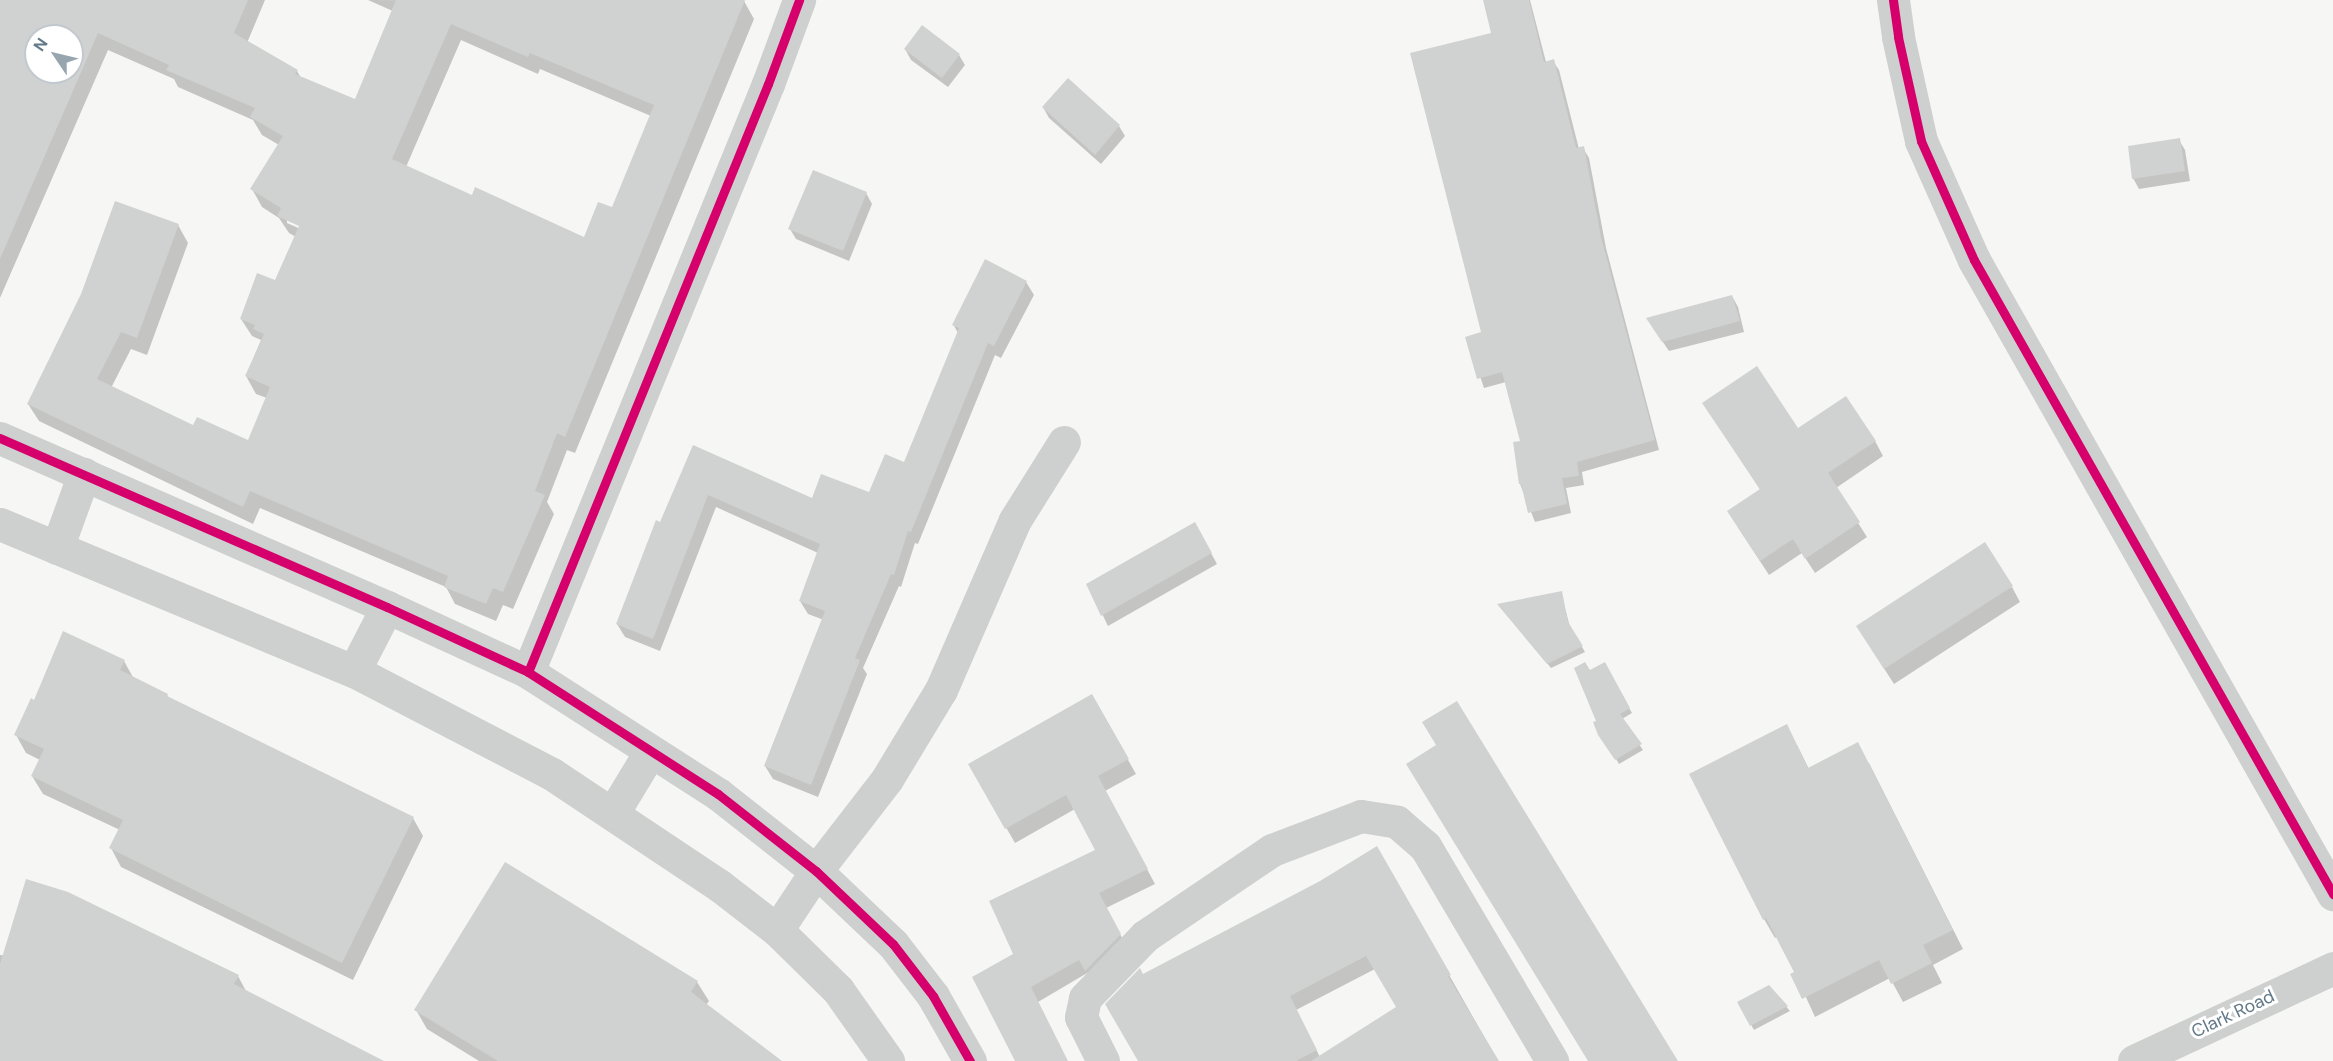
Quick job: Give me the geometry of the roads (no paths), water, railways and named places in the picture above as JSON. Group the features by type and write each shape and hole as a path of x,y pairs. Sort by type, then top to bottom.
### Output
{"street":[{"path":"528,672 768,84 799,0"},
{"path":"1893,0 1898,37 1921,141 1974,260 2333,894"},
{"path":"0,438 387,607 528,672 718,794 816,871 893,944 933,996 970,1061"},
{"path":"777,930 816,871 887,779 941,690 1015,520 1064,442"},
{"path":"57,548 84,474"},
{"path":"0,524 354,671 552,774 720,886 777,930 838,990 888,1061"},
{"path":"354,671 387,607"},
{"path":"613,813 650,752"},
{"path":"1103,1061 1081,1017 1085,998 1145,936 1272,850 1361,816 1397,822 1425,846 1552,1061"},
{"name":"Clark Road","path":"2134,1061 2333,968"}]}
